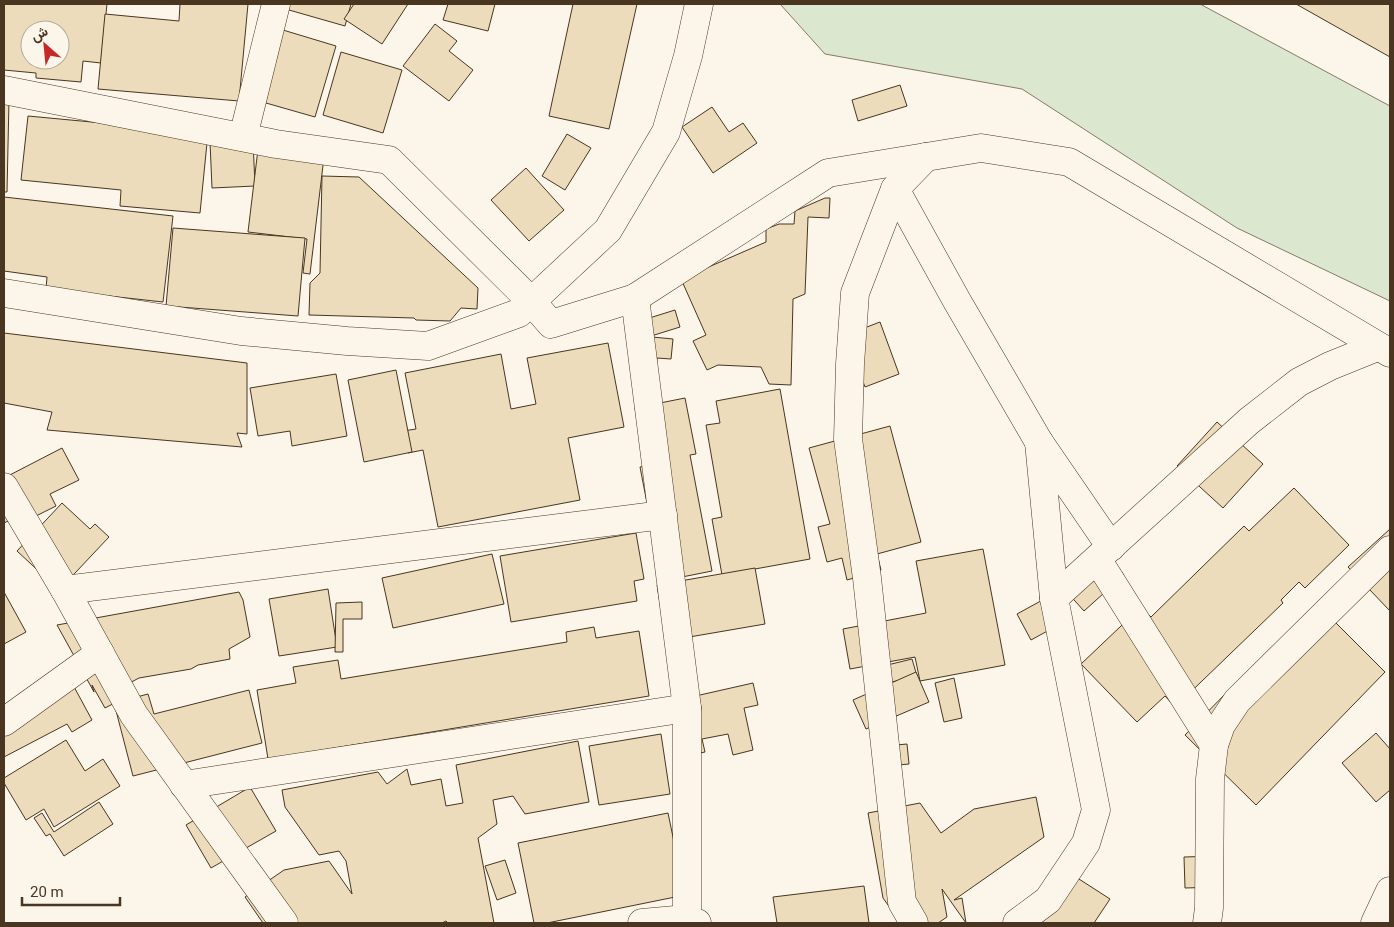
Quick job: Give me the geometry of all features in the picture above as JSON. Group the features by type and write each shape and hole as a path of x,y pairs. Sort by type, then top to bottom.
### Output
{"street":[{"path":"243,137 276,4"},
{"path":"4,293 241,331 428,346 518,313 608,230 666,132 688,56 699,4"},
{"path":"4,90 276,144 389,160 552,324 635,298 828,173 981,148 1069,162 1384,350"},
{"path":"914,923 902,902 866,578 848,439 850,364 855,293 896,188 926,157"},
{"path":"896,188 957,301 1214,745"},
{"path":"635,298 687,708 692,921 642,923"},
{"path":"1054,598 1249,421 1299,382 1330,366 1384,350"},
{"path":"1017,923 1048,900 1086,843 1096,810 1054,598 1039,442"},
{"path":"4,487 65,590 134,715 280,921"},
{"path":"65,590 663,515"},
{"path":"1207,923 1209,908 1210,779 1214,745 1221,725 1237,701 1390,550"},
{"path":"4,722 100,653"},
{"path":"184,785 687,708"},
{"path":"1375,923 1390,891"}],"green space":[{"path":"780,4 1200,4 1390,106 1390,301 1237,228 1022,89 825,54"}],"building":[{"path":"4,4 107,4 101,63 83,61 81,82 36,78 36,73 4,70"},
{"path":"180,4 248,4 239,101 98,89 105,14 179,21"},
{"path":"275,4 351,4 345,26 275,6"},
{"path":"354,4 408,4 382,44 344,19"},
{"path":"448,4 495,4 488,31 443,20"},
{"path":"573,4 637,4 609,129 549,116"},
{"path":"1296,4 1390,4 1390,57"},
{"path":"435,24 457,41 449,51 473,70 449,101 403,66"},
{"path":"273,27 336,46 315,117 252,99"},
{"path":"341,52 402,70 383,133 323,115"},
{"path":"900,85 907,106 858,121 852,100"},
{"path":"4,100 9,100 7,192 4,192"},
{"path":"712,107 729,132 743,123 757,143 713,173 682,127"},
{"path":"28,116 208,133 200,213 120,206 121,190 21,180"},
{"path":"567,134 591,148 565,190 542,176"},
{"path":"253,140 255,186 212,188 210,142"},
{"path":"258,149 324,157 310,274 303,273 307,239 248,232"},
{"path":"526,168 564,210 529,241 491,200"},
{"path":"322,176 359,177 478,288 477,309 461,308 450,321 309,315 310,283 320,273"},
{"path":"4,197 173,216 163,302 46,289 47,277 4,271"},
{"path":"825,198 830,198 829,218 808,217 805,294 793,299 791,385 769,384 761,367 718,365 707,370 693,341 706,335 681,279 766,242 766,229 779,224 794,224 795,211"},
{"path":"173,228 305,238 298,316 166,306"},
{"path":"675,310 680,327 632,342 627,325"},
{"path":"880,322 899,374 865,387 846,335"},
{"path":"4,333 247,363 247,434 237,433 242,447 47,430 52,412 4,403"},
{"path":"642,336 673,339 671,359 657,358 654,388"},
{"path":"608,343 624,427 568,438 580,500 438,527 423,450 408,453 403,431 416,429 405,373 501,354 511,409 536,404 527,358"},
{"path":"396,370 412,452 364,462 348,380"},
{"path":"336,374 347,436 292,446 290,431 258,436 250,388"},
{"path":"780,389 810,559 722,575 712,519 722,517 706,425 720,423 716,401"},
{"path":"685,398 696,454 690,455 712,571 662,581 640,467 646,466 635,408"},
{"path":"1217,422 1263,464 1223,508 1177,466"},
{"path":"890,426 921,542 877,554 881,570 847,580 842,558 827,562 818,527 830,524 809,448"},
{"path":"62,448 79,480 50,494 56,506 34,517 30,510 4,523 4,478"},
{"path":"1294,488 1349,545 1305,588 1299,582 1281,600 1283,603 1175,707 1165,696 1137,722 1081,664 1141,607 1151,617 1244,526 1249,531"},
{"path":"62,503 90,529 95,524 109,537 59,590 17,551"},
{"path":"1390,529 1390,611 1348,567"},
{"path":"636,533 644,579 634,581 637,601 511,622 500,556"},
{"path":"1098,544 1124,575 1084,611 1057,581"},
{"path":"983,549 1005,665 920,681 915,657 850,669 843,629 926,613 916,561"},
{"path":"492,554 504,604 393,628 382,578"},
{"path":"755,568 765,624 666,641 657,585"},
{"path":"328,589 337,647 279,656 269,599"},
{"path":"4,592 26,632 4,644"},
{"path":"239,592 243,600 250,637 229,649 230,659 198,665 191,669 139,678 122,687 128,696 105,708 92,685 94,692 57,625"},
{"path":"1048,597 1062,623 1031,640 1017,614"},
{"path":"362,602 362,619 343,619 343,652 335,652 336,603"},
{"path":"1319,606 1385,672 1256,805 1185,735 1232,687"},
{"path":"594,627 596,638 639,631 649,696 268,759 257,690 296,683 293,667 338,660 341,679 567,642 566,632"},
{"path":"912,659 917,676 875,686 871,669"},
{"path":"66,672 92,720 72,732 67,724 4,757 4,706"},
{"path":"916,672 929,702 866,729 853,700"},
{"path":"954,678 962,718 944,722 935,683"},
{"path":"753,683 758,705 744,708 753,750 733,755 728,734 702,739 705,752 681,757 669,702"},
{"path":"249,690 262,743 133,776 114,703 148,694 154,714"},
{"path":"1376,733 1390,749 1390,790 1376,802 1342,763"},
{"path":"661,734 670,794 599,805 589,746"},
{"path":"66,740 85,771 103,759 120,786 54,827 44,809 26,820 4,783 4,778"},
{"path":"578,741 589,802 525,814 513,796 493,800 497,824 478,838 494,923 448,923 446,921 442,923 299,923 297,921 263,923 245,897 284,870 329,861 352,894 346,861 339,851 319,855 285,807 282,790 378,772 387,784 407,769 411,785 441,779 446,806 463,803 456,765"},
{"path":"907,744 909,764 877,767 875,747"},
{"path":"250,787 276,831 211,868 186,825"},
{"path":"1036,797 1044,837 954,900 962,898 966,923 942,889 947,917 938,923 903,923 898,919 883,898 868,813 920,803 941,833 974,809"},
{"path":"99,802 113,824 64,856 50,834 46,836 34,818 42,813 54,832"},
{"path":"668,813 685,895 547,923 534,923 518,843"},
{"path":"1218,856 1219,887 1185,888 1184,857"},
{"path":"505,860 516,893 497,900 485,866"},
{"path":"1065,870 1110,899 1094,923 1031,923"},
{"path":"864,886 869,923 777,923 773,897"}]}
